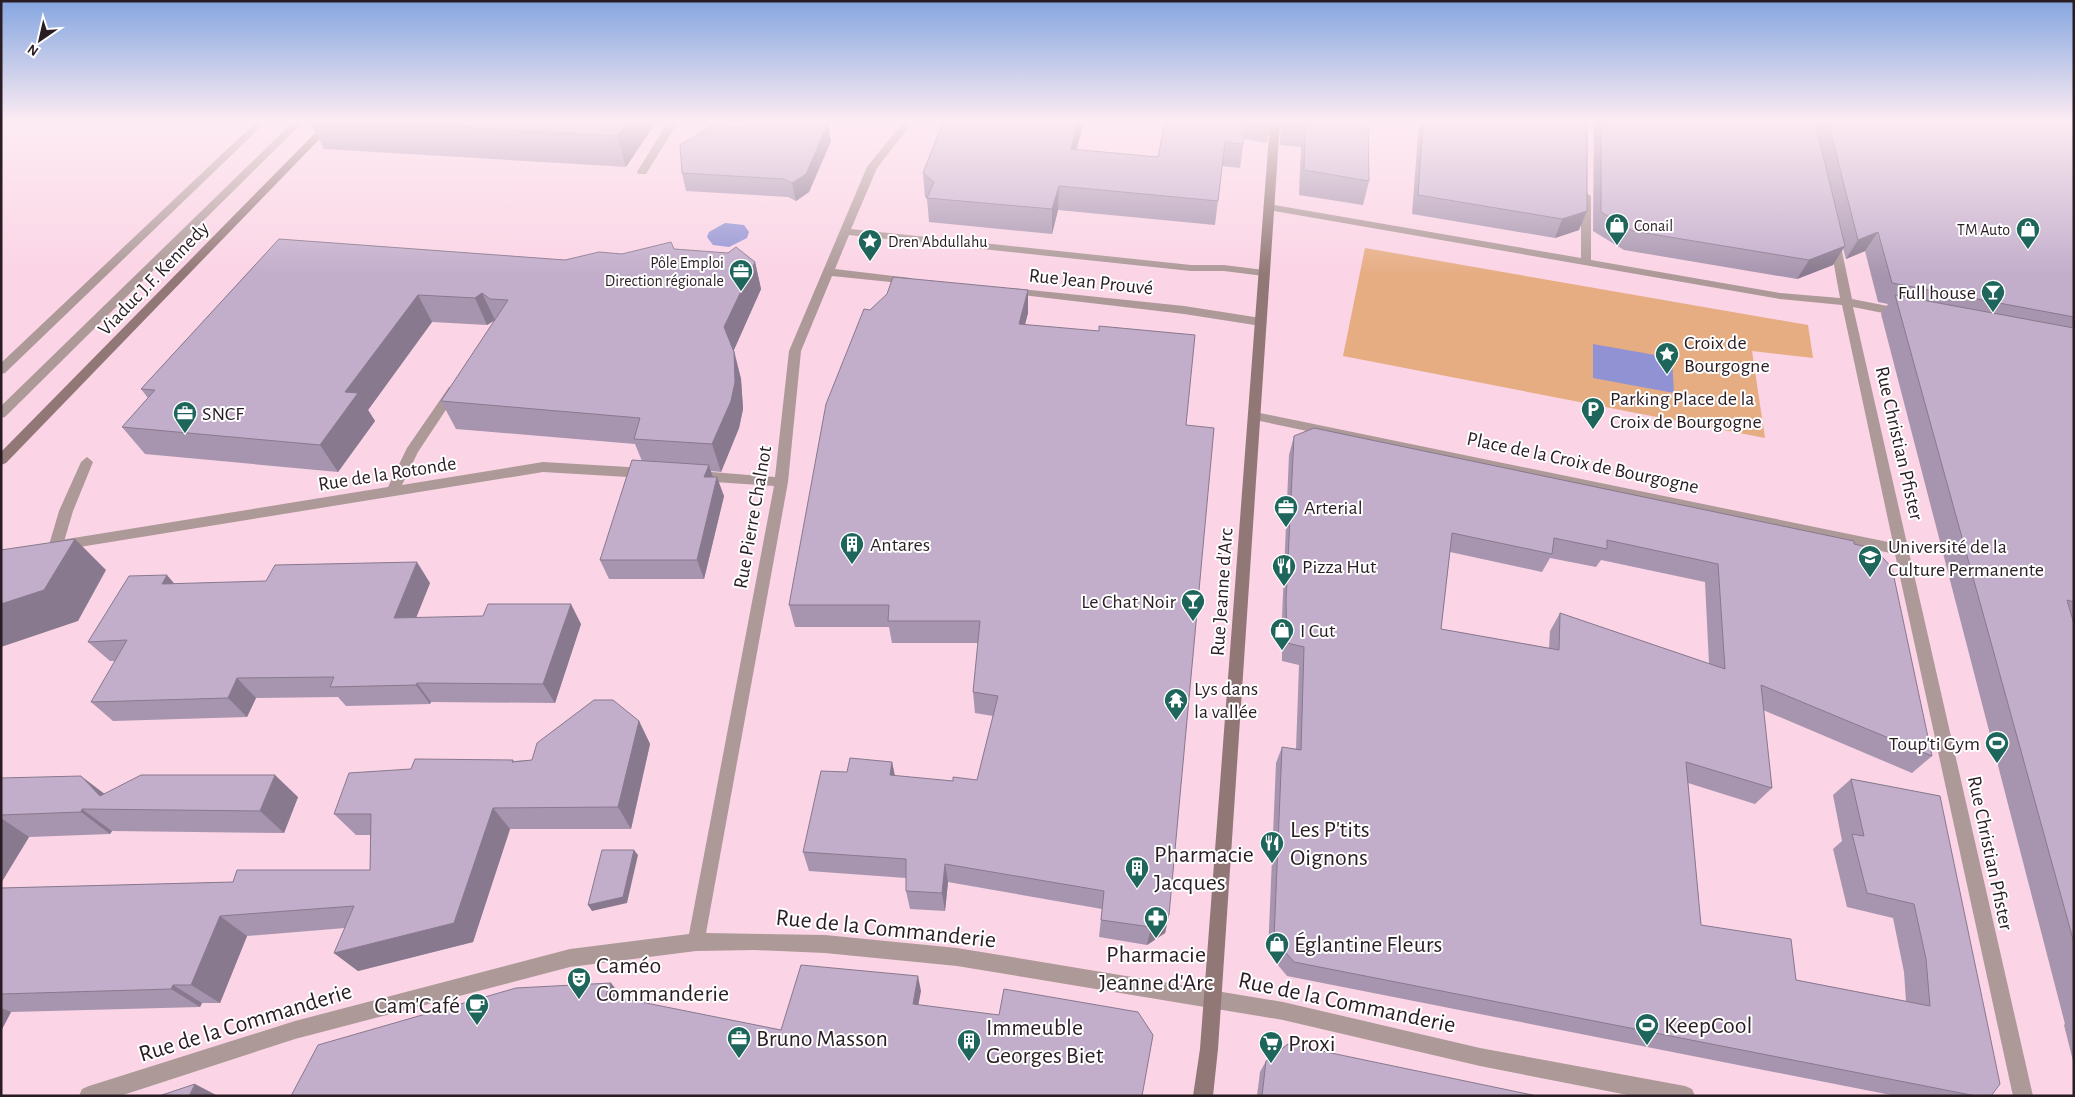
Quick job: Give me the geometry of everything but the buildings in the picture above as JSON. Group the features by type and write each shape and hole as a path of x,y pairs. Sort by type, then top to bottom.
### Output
{"main road":[{"name":"Viaduc J.F. Kennedy","path":"1,460 281,173"},
{"name":"Rue Jeanne d'Arc","path":"1203,1096 1213,999 1271,173"}],"street":[{"path":"1,370 207,173"},
{"path":"1,414 246,173"},
{"name":"Rue Pierre Chalnot","path":"696,942 781,482 795,351 869,173"},
{"path":"1586,187 1586,263"},
{"path":"1268,207 1780,296 1848,302 1919,316"},
{"name":"Rue Christian Pfister","path":"1832,229 2023,1096"},
{"name":"Rue Jean Prouvé","path":"844,231 1192,268 1224,268 1264,272"},
{"path":"828,272 917,282"},
{"name":"Rue Jean Prouvé","path":"996,290 1184,310 1260,322"},
{"path":"392,492 412,451 459,380"},
{"name":"Place de la Croix de Bourgogne","path":"1255,416 1902,550"},
{"name":"Rue de la Rotonde","path":"87,462 51,546 543,467 659,474"},
{"path":"688,476 781,482"},
{"name":"Rue de la Commanderie","path":"90,1096 296,1030 560,961 696,942 755,940 825,944 957,957 1213,999 1284,1011 1480,1057 1685,1096"}],"shaded area":[{"path":"1365,248 1808,325 1813,358 1752,351 1765,438 1343,356"}],"water":[{"path":"725,223 744,225 749,232 747,238 729,247 713,245 707,237 709,232"},
{"path":"1593,344 1672,358 1674,393 1593,378"}],"place":[{"name":"Conail","path":"1617,246"},
{"name":"TM Auto","path":"2028,250"},
{"name":"Dren Abdullahu","path":"870,262"},
{"name":"Pôle Emploi Direction régionale","path":"741,292"},
{"name":"Full house","path":"1993,313"},
{"name":"Croix de Bourgogne","path":"1667,375"},
{"name":"Parking Place de la Croix de Bourgogne","path":"1593,430"},
{"name":"SNCF","path":"185,434"},
{"name":"Arterial","path":"1286,528"},
{"name":"Antares","path":"852,565"},
{"name":"Université de la Culture Permanente","path":"1870,578"},
{"name":"Pizza Hut","path":"1284,587"},
{"name":"Le Chat Noir","path":"1193,622"},
{"name":"I Cut","path":"1282,651"},
{"name":"Lys dans la vallée","path":"1176,721"},
{"name":"Toup'ti Gym","path":"1997,764"},
{"name":"Les P'tits Oignons","path":"1272,864"},
{"name":"Pharmacie Jacques","path":"1137,889"},
{"name":"Pharmacie Jeanne d'Arc","path":"1156,939"},
{"name":"Églantine Fleurs","path":"1277,965"},
{"name":"Caméo Commanderie","path":"579,1000"},
{"name":"Cam'Café","path":"477,1026"},
{"name":"KeepCool","path":"1647,1046"},
{"name":"Bruno Masson","path":"739,1059"},
{"name":"Immeuble Georges Biet","path":"969,1062"},
{"name":"Proxi","path":"1271,1064"}]}
